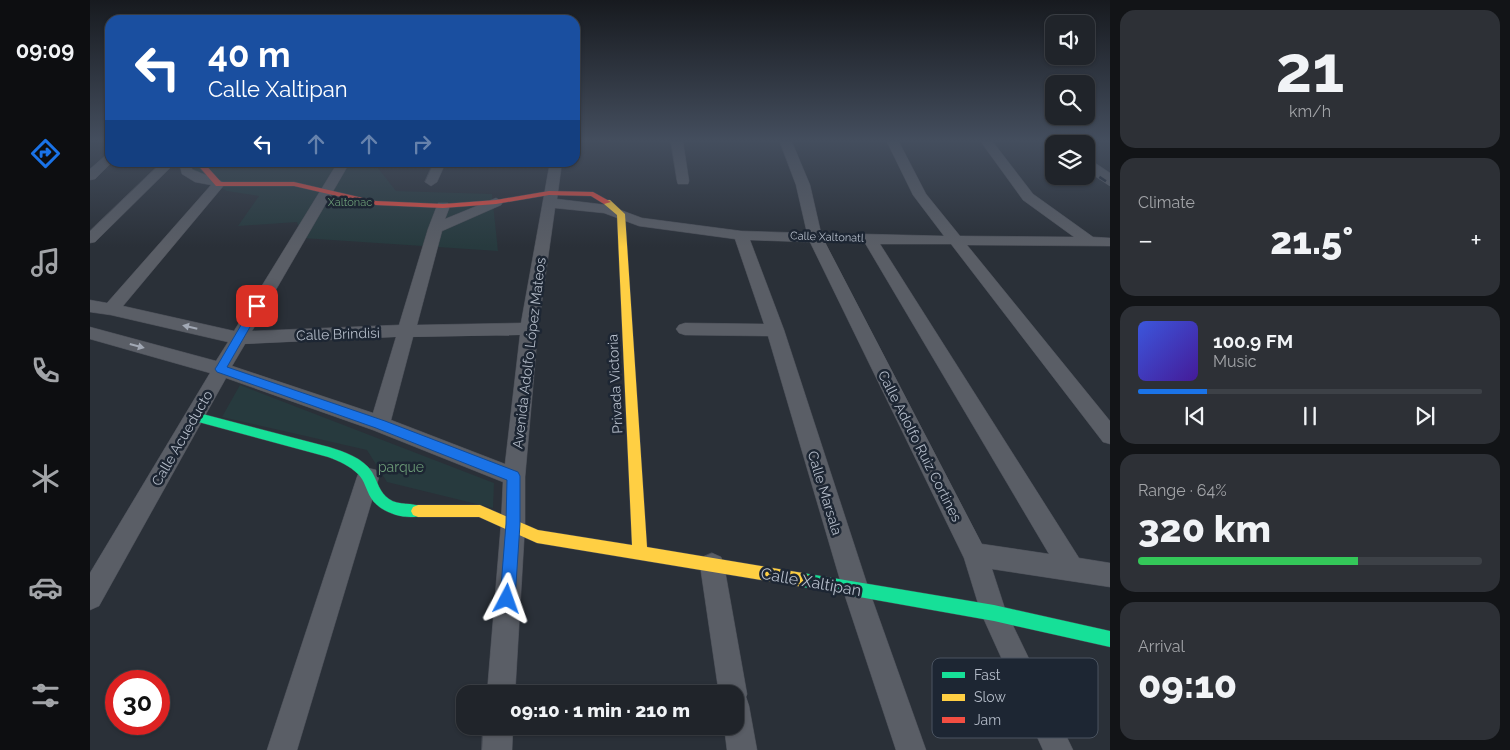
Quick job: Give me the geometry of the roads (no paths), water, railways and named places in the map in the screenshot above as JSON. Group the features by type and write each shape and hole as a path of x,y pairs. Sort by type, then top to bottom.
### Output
{"street":[{"path":"90,238 154,177"},
{"path":"196,177 218,183 294,184 376,203 443,206 549,198"},
{"path":"212,177 218,183"},
{"name":"Calle Acueducto","path":"90,597 195,417 238,338 335,177"},
{"path":"431,182 433,177"},
{"name":"Avenida Adolfo López Mateos","path":"502,685 513,524 514,476 529,329 553,177"},
{"path":"682,177 683,181"},
{"name":"Calle Adolfo Ruiz Cortines","path":"800,177 815,237 975,555 994,613 1015,658"},
{"path":"911,177 920,195 1110,436"},
{"path":"1013,177 1028,197 1087,240"},
{"path":"111,309 218,183"},
{"name":"Calle Xaltonatl","path":"549,198 621,214 644,223 741,235 870,239 1087,240 1108,244"},
{"path":"434,229 496,202"},
{"path":"380,424 434,229 443,206"},
{"name":"Privada Victoria","path":"621,214 640,552"},
{"name":"Calle Marsala","path":"741,235 775,330 856,590 911,750"},
{"path":"870,239 1072,570"},
{"name":"Calle Brindisi","path":"90,306 111,309 238,338 529,329"},
{"path":"685,329 775,330"},
{"path":"90,334 221,369 380,424 514,476"},
{"path":"195,417 329,452 347,459 361,468 368,477 282,750"},
{"name":"Calle Xaltipan","path":"368,477 376,496 390,507 410,511 480,511 513,524 536,536 994,613 1107,643"},
{"path":"975,555 1110,575"},
{"path":"712,565 732,685"},
{"path":"496,750 497,735"},
{"path":"740,735 742,750"},
{"name":"Calle Adolfo Ruiz Cortines","path":"1052,738 1058,750"}],"railway":[{"path":"1100,177 1110,184"}],"park label":[{"name":"Xaltonac","path":"350,202"},
{"name":"parque","path":"401,467"}]}
